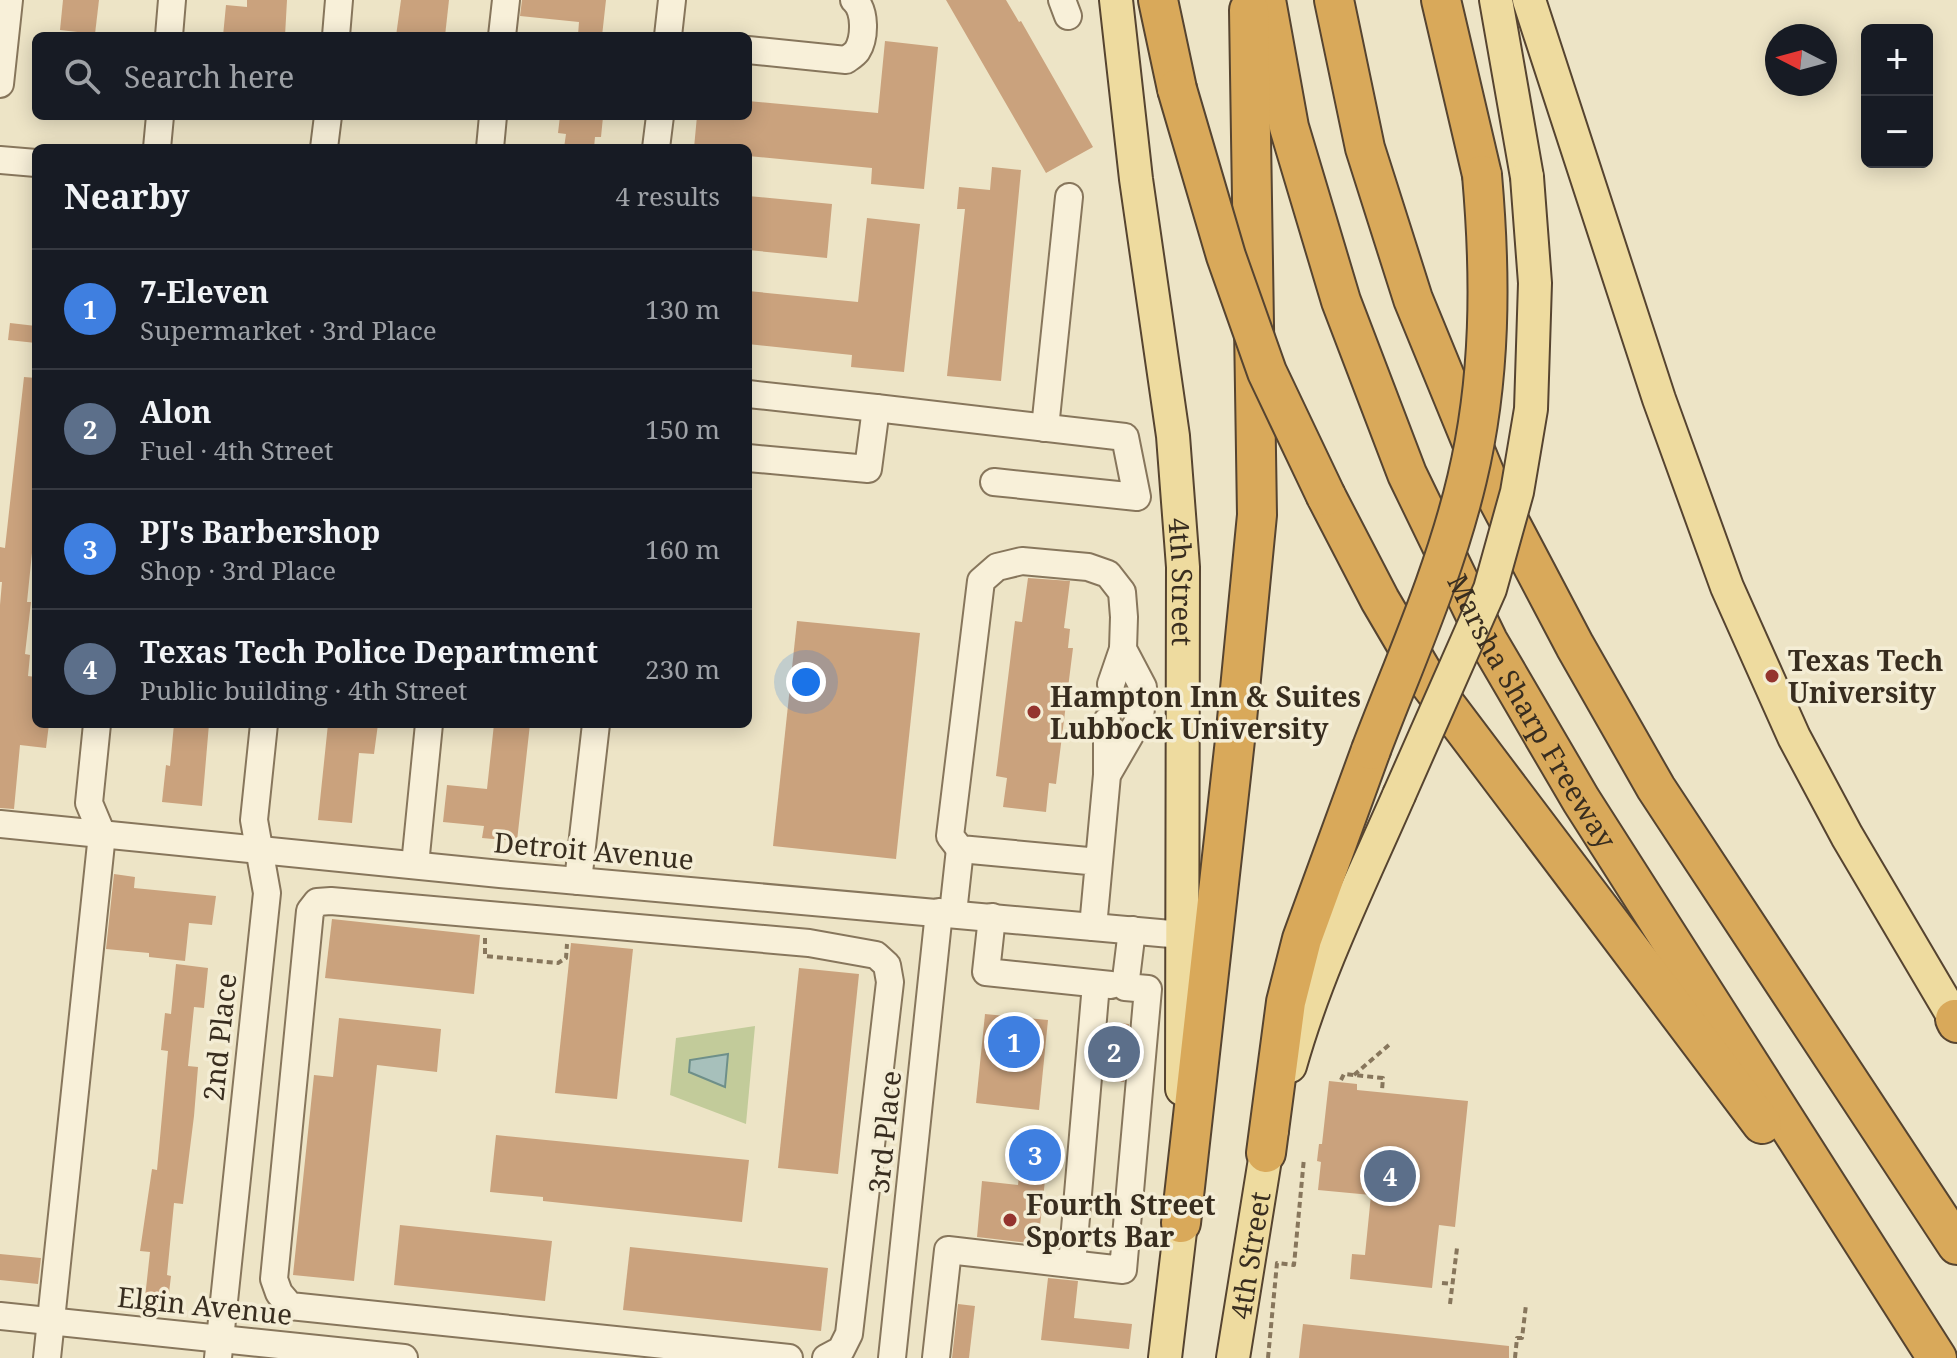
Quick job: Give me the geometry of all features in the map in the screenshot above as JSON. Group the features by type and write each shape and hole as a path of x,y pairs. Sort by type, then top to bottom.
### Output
{"highway":[{"path":"1158,0 1177,89 1226,256 1267,372 1380,600 1427,680 1496,774 1934,1352"},
{"path":"1181,1223 1234,755 1257,515 1248,0"},
{"name":"Marsha Sharp Freeway","path":"1266,0 1289,127 1341,301 1407,474 1488,641 1581,800 1934,1352"},
{"path":"1334,0 1365,148 1413,299 1486,477 1575,646 1656,788 1957,1245"},
{"path":"1266,1153 1286,1002 1302,939 1441,569 1467,479 1487,362 1488,240 1482,175 1441,0"}],"main road":[{"name":"4th Street","path":"1116,0 1136,179 1173,436 1182,553 1181,1223 1165,1358"},
{"name":"4th Street","path":"1233,1358 1266,1153 1298,1036 1334,943 1490,589 1517,492 1531,409 1535,283 1527,177 1496,0"},
{"path":"1529,0 1659,399 1727,587 1794,737 1847,836 1952,1005"}],"street":[{"path":"0,84 9,0"},
{"path":"169,32 172,0"},
{"path":"336,32 339,0"},
{"path":"502,32 506,0"},
{"path":"668,32 672,0"},
{"path":"752,50 846,60 857,51 864,17 861,6 854,0"},
{"path":"157,144 160,120"},
{"path":"324,144 328,120"},
{"path":"490,144 493,120"},
{"path":"656,144 660,120"},
{"path":"0,160 32,163"},
{"path":"1045,428 1069,197"},
{"path":"752,394 1125,437 1137,497 994,482"},
{"path":"752,458 868,469 876,408"},
{"name":"3rd Place","path":"892,1358 946,913 957,877 960,849 950,836 981,581 997,567 1022,561 1088,567 1108,574 1122,592 1123,649"},
{"path":"1111,684 1123,649"},
{"path":"1107,775 1140,718 1143,687 1123,649"},
{"path":"1093,927 1107,775 1107,721"},
{"path":"47,1358 102,834 89,803 97,728"},
{"name":"2nd Place","path":"219,1348 267,893 254,820 264,728"},
{"path":"415,865 429,728"},
{"path":"578,881 596,728"},
{"name":"Detroit Avenue","path":"0,824 500,874 1182,935"},
{"path":"960,849 1099,862"},
{"path":"492,915 500,874"},
{"path":"643,928 648,887"},
{"path":"809,943 812,901"},
{"path":"789,1358 290,1306 279,1293 274,1279 310,911 317,902 809,943 876,955 887,965 890,982 849,1334 841,1350 826,1358"},
{"path":"936,1358 948,1250 1123,1270 1148,989 986,972 992,917"},
{"path":"1125,987 1132,930"},
{"path":"1072,1264 1096,984"},
{"path":"256,994 302,997"},
{"path":"343,1352 348,1312"},
{"name":"Elgin Avenue","path":"0,1316 51,1321 219,1348 343,1352 391,1357"}],"path":[{"path":"492,915 485,956 545,962 558,963 566,958 567,922"},
{"path":"1354,1075 1390,1044"},
{"path":"1341,1080 1344,1074 1383,1078 1382,1090"},
{"path":"1268,1358 1277,1263 1294,1265 1304,1158"},
{"path":"1450,1304 1457,1248"},
{"path":"1442,1283 1452,1284"},
{"path":"1515,1358 1517,1338 1522,1338 1526,1305"}],"green space":[{"path":"755,1026 746,1124 670,1095 676,1038"}],"water":[{"path":"728,1054 725,1087 689,1072 690,1060"}],"building":[{"path":"63,0 99,0 95,32 60,30"},
{"path":"247,0 287,0 285,32 223,32 226,5 247,7"},
{"path":"401,0 449,0 445,32 397,32"},
{"path":"522,0 606,0 602,32 578,32 579,22 520,16"},
{"path":"946,0 1006,0 1093,147 1046,173"},
{"path":"885,41 938,47 924,189 871,184 872,168 752,156 752,144 694,144 697,120 752,120 752,101 878,113"},
{"path":"560,120 603,120 601,137 595,137 594,144 565,144 566,134 558,133"},
{"path":"992,167 1021,170 1001,381 947,376 965,209 957,209 959,187 990,190"},
{"path":"752,196 832,204 827,258 752,250"},
{"path":"867,218 920,224 904,372 851,367 852,355 752,344 752,291 858,302"},
{"path":"10,323 32,326 32,343 8,340"},
{"path":"24,377 32,378 32,553 27,602 31,602 25,654 30,655 28,676 32,676 32,728 48,728 46,748 20,745 14,809 0,808 0,547 5,548"},
{"name":"Hampton Inn & Suites Lubbock University","path":"1028,578 1070,581 1064,628 1070,629 1068,648 1073,648 1056,784 1049,783 1046,812 1003,807 1007,778 996,776 1015,621 1022,622"},
{"path":"797,621 920,633 896,859 773,846"},
{"path":"174,728 209,728 202,806 162,802 166,765 170,766"},
{"path":"328,728 377,728 374,754 359,753 352,823 318,820"},
{"path":"494,728 530,728 517,841 482,838 484,826 443,822 447,785 487,789"},
{"path":"114,874 135,877 134,888 216,896 212,925 189,923 185,961 149,957 149,953 106,949"},
{"path":"332,919 480,935 474,994 325,978"},
{"path":"571,943 633,949 617,1099 555,1093"},
{"path":"176,964 208,968 204,1008 194,1007 188,1066 198,1067 194,1116 183,1204 174,1203 167,1310 144,1307 150,1252 140,1251 152,1169 157,1170 168,1051 161,1050 165,1013 171,1014"},
{"path":"799,968 859,974 838,1174 778,1168"},
{"path":"985,1014 1048,1020 1039,1110 976,1103"},
{"path":"339,1018 441,1029 437,1072 377,1065 354,1281 293,1275 314,1075 333,1077"},
{"path":"1109,1022 1129,1024 1124,1082 1104,1080"},
{"path":"1329,1081 1357,1084 1357,1090 1468,1101 1455,1227 1439,1225 1432,1288 1350,1279 1352,1254 1365,1255 1371,1195 1318,1190 1321,1162 1317,1161 1319,1144 1322,1144"},
{"path":"496,1135 749,1160 742,1222 543,1201 543,1197 490,1192"},
{"name":"Fourth Street Sports Bar","path":"1023,1141 1049,1144 1038,1244 977,1237 982,1181 1018,1185"},
{"path":"400,1225 552,1241 545,1301 394,1285"},
{"path":"630,1247 828,1268 821,1331 623,1310"},
{"path":"0,1254 41,1258 38,1284 0,1280"},
{"path":"1048,1278 1078,1281 1074,1318 1132,1324 1129,1349 1041,1340"},
{"path":"958,1304 975,1306 969,1358 952,1358"},
{"path":"1303,1324 1509,1346 1509,1358 1299,1358"}],"tunnel":[{"path":"1107,721 1111,684"}],"place":[{"name":"Texas Tech University","path":"1772,676"},
{"name":"Hampton Inn & Suites Lubbock University","path":"1034,712"},
{"name":"7-Eleven","path":"1014,1042"},
{"name":"Alon","path":"1114,1052"},
{"name":"PJ's Barbershop","path":"1035,1155"},
{"name":"Texas Tech Police Department","path":"1390,1176"},
{"name":"Fourth Street Sports Bar","path":"1010,1220"}]}
